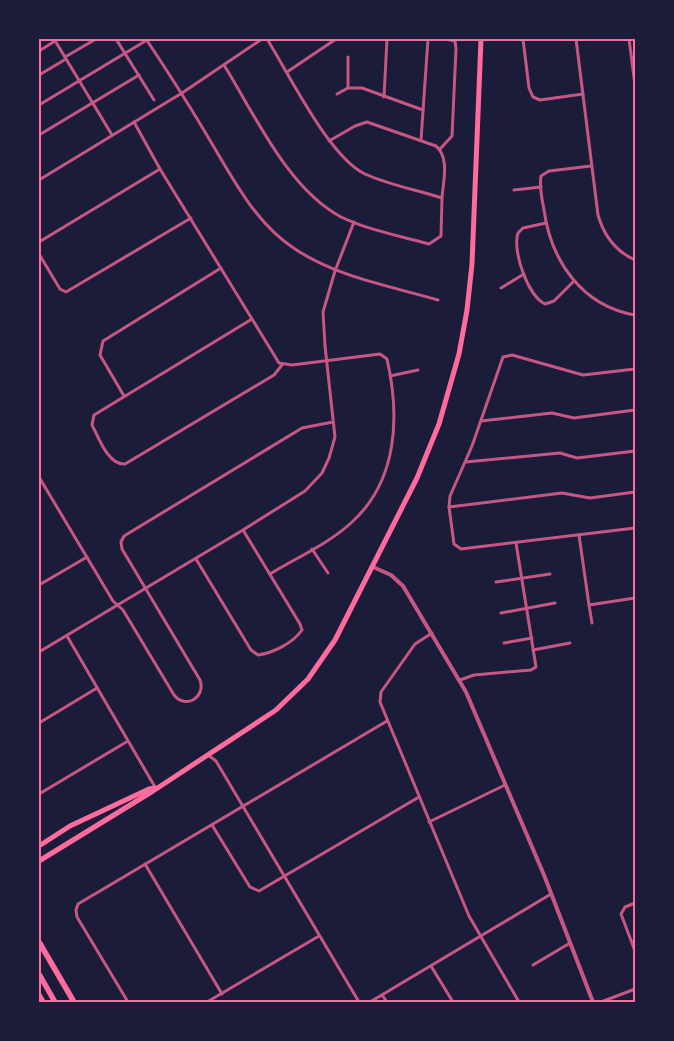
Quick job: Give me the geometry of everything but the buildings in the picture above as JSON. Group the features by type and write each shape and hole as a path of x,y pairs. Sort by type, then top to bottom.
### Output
{"highway":[{"path":"39,942 74,1002"},
{"path":"39,974 55,1002"},
{"path":"39,995 43,1002"}],"main road":[{"path":"39,861 276,710 308,679 327,653 414,486 447,400 462,340 472,264 481,39"},
{"path":"39,846 70,826 149,788 155,788"}],"street":[{"path":"39,75 96,39"},
{"path":"116,39 154,100"},
{"path":"39,180 182,93 262,39"},
{"path":"267,39 329,141 345,160 366,174 442,198"},
{"path":"287,72 336,39"},
{"path":"384,97 387,39"},
{"path":"421,140 428,39"},
{"path":"440,149 452,136 456,49 455,41 446,39"},
{"path":"523,39 530,92 533,97 540,100 583,94"},
{"path":"576,39 598,216 604,231 620,252 635,260"},
{"path":"629,39 635,85"},
{"path":"39,51 55,40 112,135"},
{"path":"39,105 146,40 182,93 245,197 258,215 295,249 335,271 438,300"},
{"path":"348,57 348,88"},
{"path":"224,64 289,171 302,188 323,206 354,222 429,244 441,236 444,162 440,149 421,140 368,122 355,126 329,141"},
{"path":"39,136 139,75"},
{"path":"338,94 348,88 362,88 423,110"},
{"path":"134,122 160,169 276,359 282,365"},
{"path":"591,166 545,172 541,178 540,187 546,223 554,251 573,282 604,304 635,315"},
{"path":"39,242 160,169"},
{"path":"514,190 540,187"},
{"path":"39,254 60,289 66,292 191,218"},
{"path":"39,652 196,559 305,491 322,473 329,458 335,436 326,359 323,312 335,271 354,222"},
{"path":"546,223 523,228 518,233 518,260 524,274 539,299 545,304 554,301 573,282"},
{"path":"124,396 100,356 100,348 103,341 221,268"},
{"path":"501,288 524,274"},
{"path":"252,319 96,414 92,422 112,461 119,465 125,464 274,375 282,365 380,354 387,359 395,414 390,460 383,480 370,502 351,523 270,574"},
{"path":"635,369 583,375 512,354 505,356 501,360 466,462 450,496 449,507 454,544 456,548 464,549 635,528"},
{"path":"390,376 418,370"},
{"path":"481,421 557,413 574,418 635,410"},
{"path":"39,477 113,602 123,610 176,698 184,702 194,700 202,688 200,680 122,549 121,542 124,536 302,428 333,422"},
{"path":"466,462 560,453 577,458 635,451"},
{"path":"449,507 565,493 590,498 635,492"},
{"path":"196,559 251,650 258,655 268,654 297,636 302,630 243,530"},
{"path":"578,535 592,623"},
{"path":"460,680 474,675 533,670 536,664 516,543"},
{"path":"312,549 328,573"},
{"path":"39,586 87,557"},
{"path":"373,567 399,582 460,680 551,894 593,1002"},
{"path":"496,582 550,574"},
{"path":"589,605 635,598"},
{"path":"500,613 554,603"},
{"path":"432,633 415,644 381,692 380,702 466,910 519,1002"},
{"path":"67,636 155,788"},
{"path":"504,643 532,638"},
{"path":"533,650 570,643"},
{"path":"39,723 97,688"},
{"path":"128,1002 76,916 76,908 80,903 387,721"},
{"path":"39,794 128,741"},
{"path":"208,755 216,761 359,1002"},
{"path":"430,822 505,785"},
{"path":"212,825 252,889 261,890 418,797"},
{"path":"145,864 222,994"},
{"path":"370,1002 551,894"},
{"path":"635,904 621,910 635,951"},
{"path":"208,1002 319,936"},
{"path":"533,965 570,943"},
{"path":"431,966 453,1002"},
{"path":"601,1002 635,989"},
{"path":"382,995 387,1002"}]}
